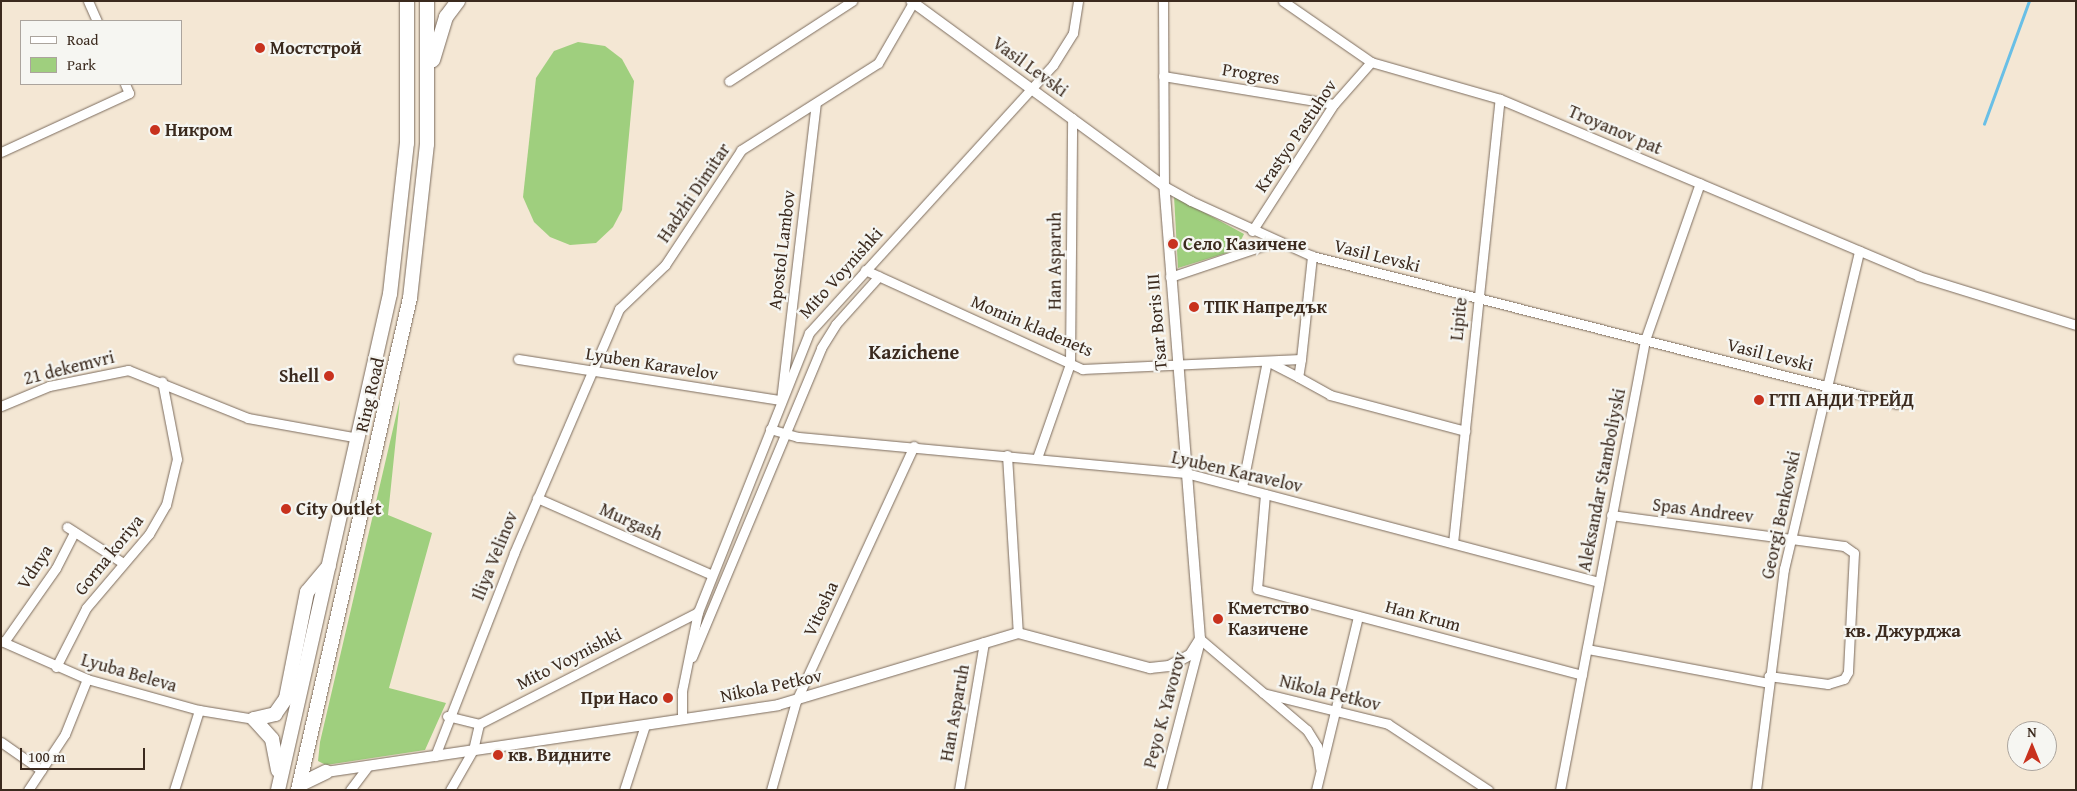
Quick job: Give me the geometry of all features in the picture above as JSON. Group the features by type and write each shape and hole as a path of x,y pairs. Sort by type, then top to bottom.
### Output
{"highway":[{"name":"Ring Road","path":"279,785 359,438 390,294 402,207 408,110 407,1"},
{"name":"Ring Road","path":"299,787 410,298 423,200 429,75 427,1"},
{"path":"429,75 446,18 458,1"},
{"path":"279,785 272,739 254,719 275,714 286,698 307,592 330,565"},
{"path":"299,787 326,772 306,753"}],"street":[{"path":"88,1 97,20"},
{"path":"729,81 852,1"},
{"name":"Mito Voynishki","path":"682,719 686,669 698,612 781,400 810,333 865,270 1033,88 1066,48 1078,1"},
{"name":"Tsar Boris III","path":"1163,1 1164,186 1200,639"},
{"name":"Troyanov pat","path":"1284,1 1371,62 1500,100 1940,284 2076,324"},
{"name":"Vasil Levski","path":"912,2 1033,88 1164,186 1274,242 1312,256 1897,404"},
{"name":"Hadzhi Dimitar","path":"592,370 619,309 665,265 740,150 878,63 912,2"},
{"name":"Krastyo Pastuhov","path":"1252,231 1334,104 1371,62"},
{"name":"Progres","path":"1163,76 1334,104"},
{"path":"1,152 129,93 125,85"},
{"name":"Lipite","path":"1453,543 1500,100"},
{"name":"Apostol Lambov","path":"781,400 816,103"},
{"name":"Han Asparuh","path":"1037,458 1070,364 1072,118"},
{"name":"Aleksandar Stamboliyski","path":"1560,790 1645,340 1700,183"},
{"path":"1170,277 1274,242"},
{"name":"Georgi Benkovski","path":"1756,790 1768,679 1790,539 1859,251"},
{"path":"1298,377 1312,256"},
{"name":"Momin kladenets","path":"865,270 1070,364 1090,371 1178,364 1300,359"},
{"name":"Mito Voynishki","path":"686,669 828,334 879,276"},
{"name":"Lyuben Karavelov","path":"518,359 781,400"},
{"path":"1242,488 1266,361 1344,400 1465,431"},
{"name":"21 dekemvri","path":"1,406 80,378 128,370 147,374 248,418 359,438"},
{"name":"Iliya Velinov","path":"435,756 447,716 592,370"},
{"name":"Gorna koriya","path":"56,667 86,608 159,518 177,459 162,381"},
{"name":"Lyuben Karavelov","path":"770,429 786,434 1186,473 1599,582"},
{"name":"Vitosha","path":"770,790 796,701 914,446"},
{"path":"1007,455 1018,633"},
{"name":"Han Krum","path":"1265,494 1257,589 1582,675"},
{"name":"Murgash","path":"537,498 712,575"},
{"name":"Spas Andreev","path":"1611,515 1850,549 1855,559 1848,672 1837,684 1768,679"},
{"name":"Vdnya","path":"3,642 56,568 70,530 123,562"},
{"name":"Mito Voynishki","path":"479,724 698,612"},
{"path":"1316,790 1320,768 1337,710 1358,616"},
{"name":"Nikola Petkov","path":"326,772 796,701 1018,633 1150,668 1185,660 1200,639"},
{"path":"1200,639 1314,738 1320,768"},
{"name":"Peyo K. Yavorov","path":"1161,790 1200,639"},
{"name":"Lyuba Beleva","path":"3,642 56,667 87,679 199,710 254,719"},
{"name":"Han Asparuh","path":"959,790 984,642"},
{"path":"1587,649 1768,679"},
{"path":"28,790 65,734 87,679"},
{"name":"Nikola Petkov","path":"1263,694 1337,710 1388,724 1488,790"},
{"path":"174,790 199,710"},
{"path":"447,716 479,724 473,750 450,790"},
{"path":"624,790 645,725"},
{"path":"1,742 41,770"},
{"path":"350,790 368,766"}],"green space":[{"path":"578,42 605,46 622,59 634,81 622,210 613,227 596,243 570,245 550,237 534,222 523,197 536,78 554,51"},
{"path":"1174,196 1244,234 1236,250 1178,268"},
{"path":"400,399 388,515 432,533 389,688 446,703 425,750 326,765 318,761 320,742"}],"waterway":[{"path":"1984,124 2029,1"}],"place":[{"name":"Мостстрой","path":"260,48"},
{"name":"Никром","path":"155,130"},
{"name":"Село Казичене","path":"1173,244"},
{"name":"ТПК Напредък","path":"1194,307"},
{"name":"Shell","path":"329,376"},
{"name":"ГТП АНДИ ТРЕЙД","path":"1759,400"},
{"name":"City Outlet","path":"286,509"},
{"name":"Кметство Казичене","path":"1218,619"},
{"name":"При Насо","path":"668,698"},
{"name":"кв. Видните","path":"498,755"}],"district":[{"name":"Kazichene","path":"914,351"},
{"name":"кв. Джурджа","path":"1903,631"}]}
